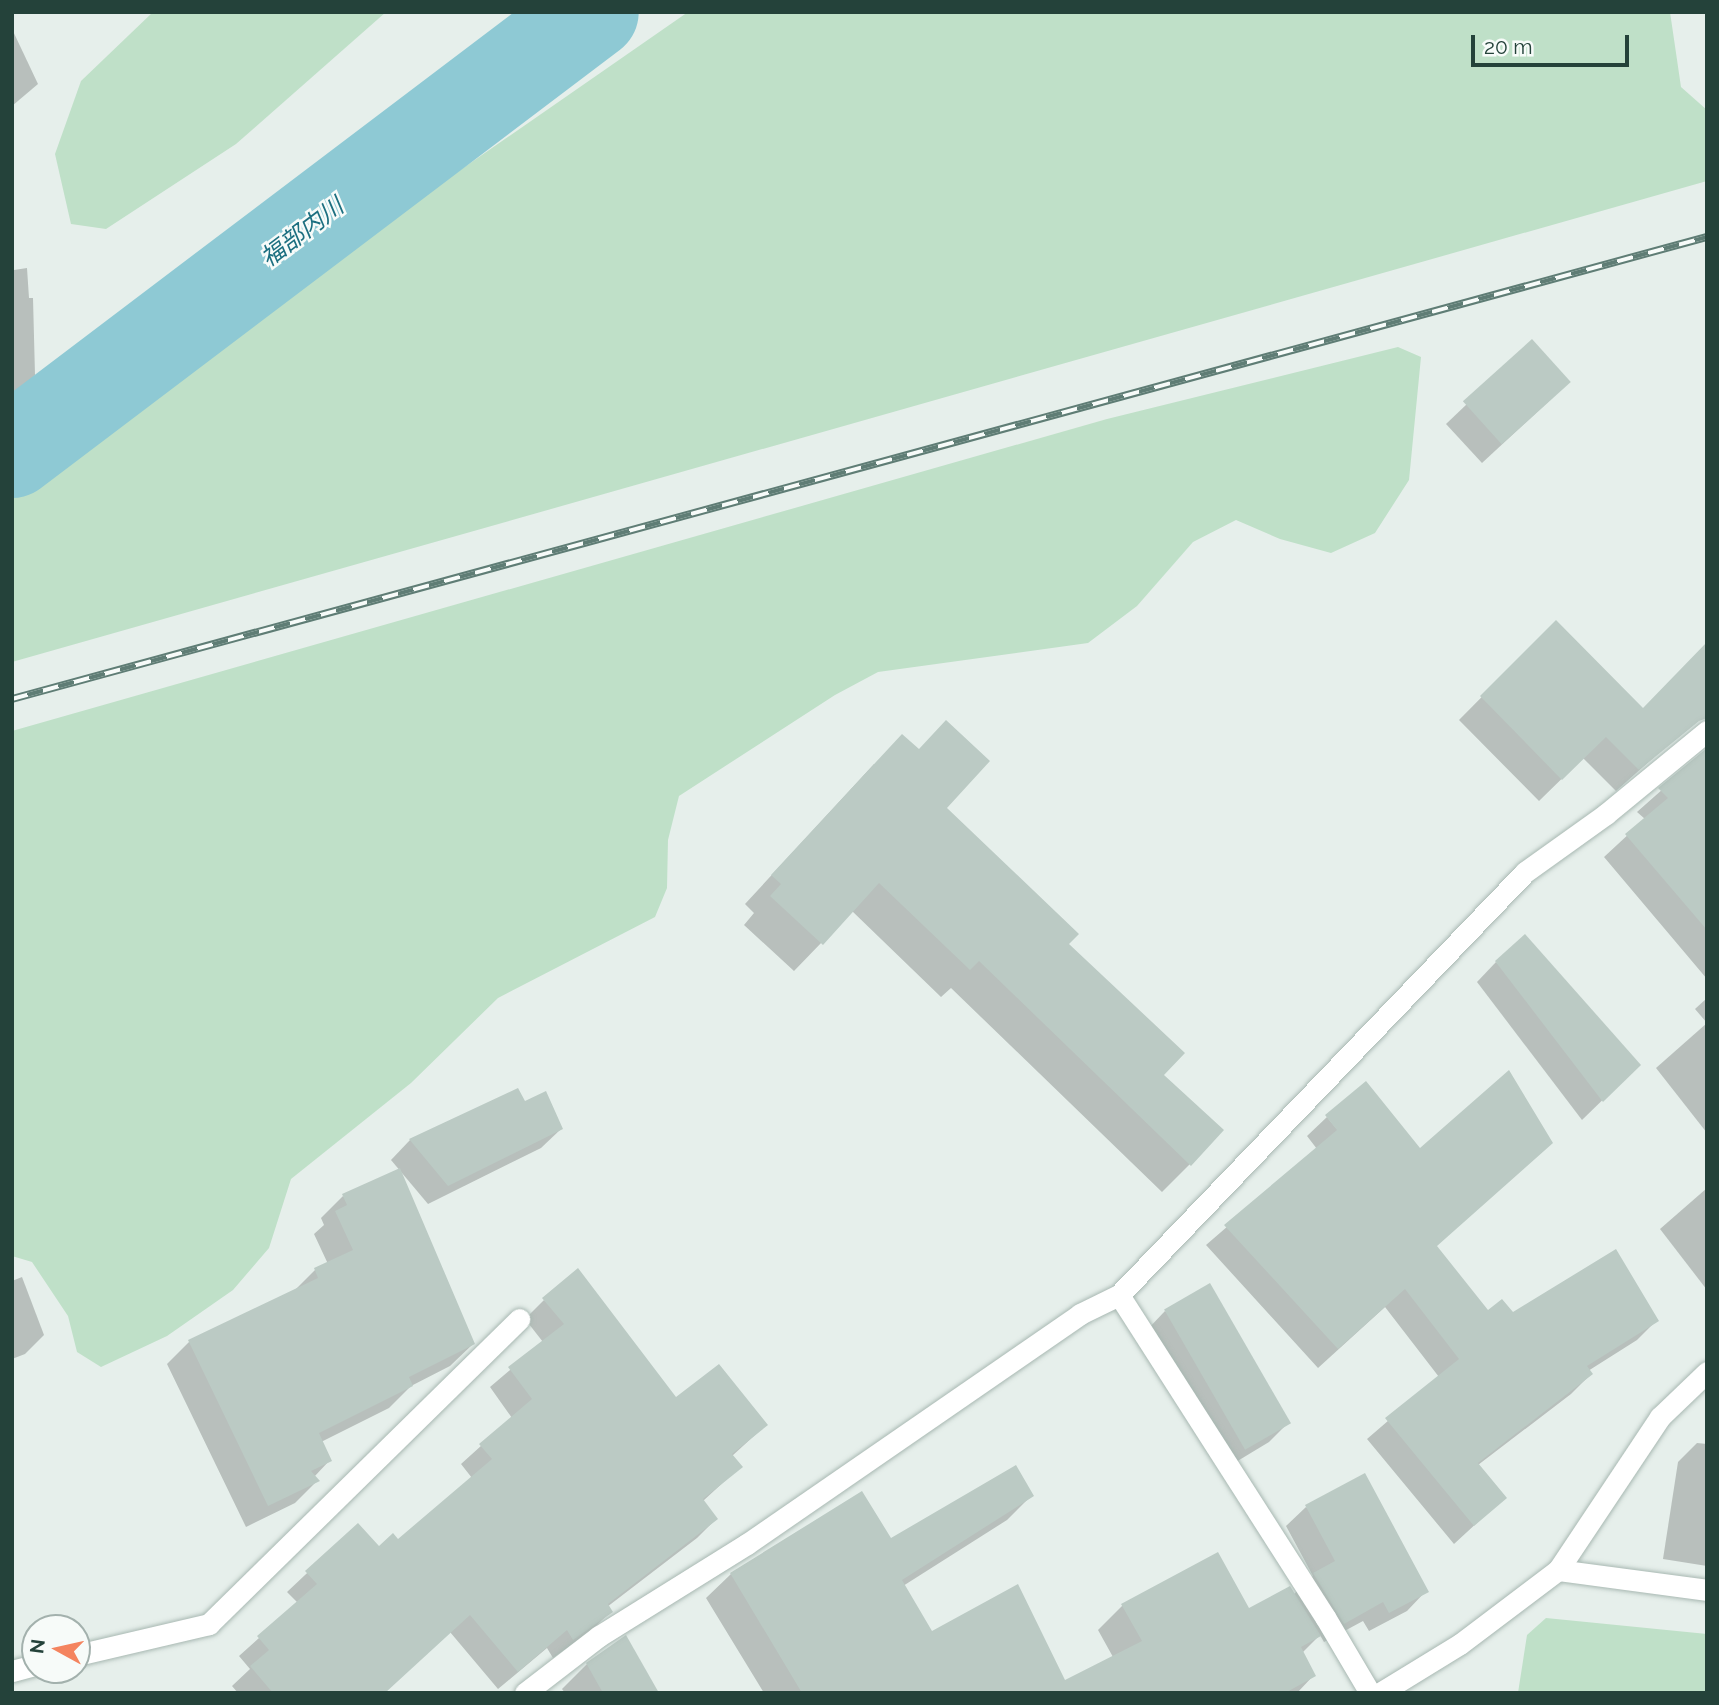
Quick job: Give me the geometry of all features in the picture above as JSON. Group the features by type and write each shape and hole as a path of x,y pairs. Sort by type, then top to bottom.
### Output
{"street":[{"path":"525,1693 599,1636 747,1544 1080,1314 1119,1295 1525,872 1606,814 1707,731"},
{"path":"1119,1295 1370,1693"},
{"path":"91,1652 209,1624 519,1319"},
{"path":"1380,1693 1460,1644 1558,1570 1660,1417 1707,1372"},
{"path":"1558,1570 1707,1590"}],"green space":[{"path":"153,12 386,12 236,144 106,229 71,224 55,154 81,81"},
{"path":"688,12 1670,12 1681,87 1707,110 1707,181 12,662 12,481"},
{"path":"1398,347 1421,357 1409,480 1375,533 1331,553 1280,539 1236,520 1193,542 1137,606 1088,643 878,672 835,695 679,796 668,840 667,888 655,917 498,998 411,1083 291,1179 269,1248 233,1290 167,1336 101,1367 77,1352 68,1316 32,1262 12,1256 12,731 1107,419"},
{"path":"1546,1618 1707,1634 1707,1693 1518,1693 1527,1635"}],"building":[{"path":"1532,339 1571,382 1502,444 1463,401"},
{"path":"1556,620 1643,708 1707,642 1707,718 1699,721 1639,770 1606,737 1562,780 1480,696"},
{"path":"946,720 990,761 947,808 1079,934 1069,944 1185,1053 1164,1075 1224,1130 1191,1166 979,961 970,970 879,883 823,945 770,896 781,884 771,875 902,734 919,749"},
{"path":"1707,748 1707,930 1625,834 1668,798 1658,788"},
{"path":"1525,934 1641,1065 1603,1102 1495,961"},
{"path":"1509,1070 1553,1143 1437,1246 1488,1310 1502,1299 1513,1312 1616,1249 1659,1321 1587,1366 1593,1374 1478,1463 1507,1498 1474,1526 1385,1418 1459,1359 1405,1289 1338,1349 1224,1225 1337,1130 1325,1115 1366,1081 1420,1148"},
{"path":"518,1088 525,1101 546,1091 563,1129 448,1186 409,1139"},
{"path":"400,1168 475,1344 409,1377 413,1386 319,1433 332,1461 311,1471 320,1481 268,1506 188,1340 318,1278 314,1268 353,1250 335,1211 347,1205 342,1194"},
{"path":"578,1268 676,1397 719,1364 768,1425 732,1454 743,1467 703,1499 718,1519 608,1604 613,1612 573,1640 567,1630 518,1672 470,1615 385,1693 273,1693 250,1666 269,1650 257,1636 317,1584 305,1571 358,1523 379,1546 393,1533 398,1539 492,1459 479,1444 532,1399 508,1367 564,1324 542,1298"},
{"path":"1210,1283 1291,1423 1245,1450 1164,1310"},
{"path":"1016,1465 1034,1496 902,1580 932,1631 1018,1584 1065,1680 1142,1641 1121,1604 1218,1552 1249,1608 1290,1586 1321,1636 1301,1647 1316,1676 1285,1693 802,1693 730,1573 862,1491 891,1538"},
{"path":"1365,1473 1429,1592 1389,1613 1383,1602 1344,1624 1313,1573 1335,1561 1305,1505"},
{"path":"626,1635 659,1693 603,1693 586,1663"}],"waterway":[{"name":"福部内川","path":"12,451 592,12"}],"railway":[{"path":"12,699 1707,237"}]}
